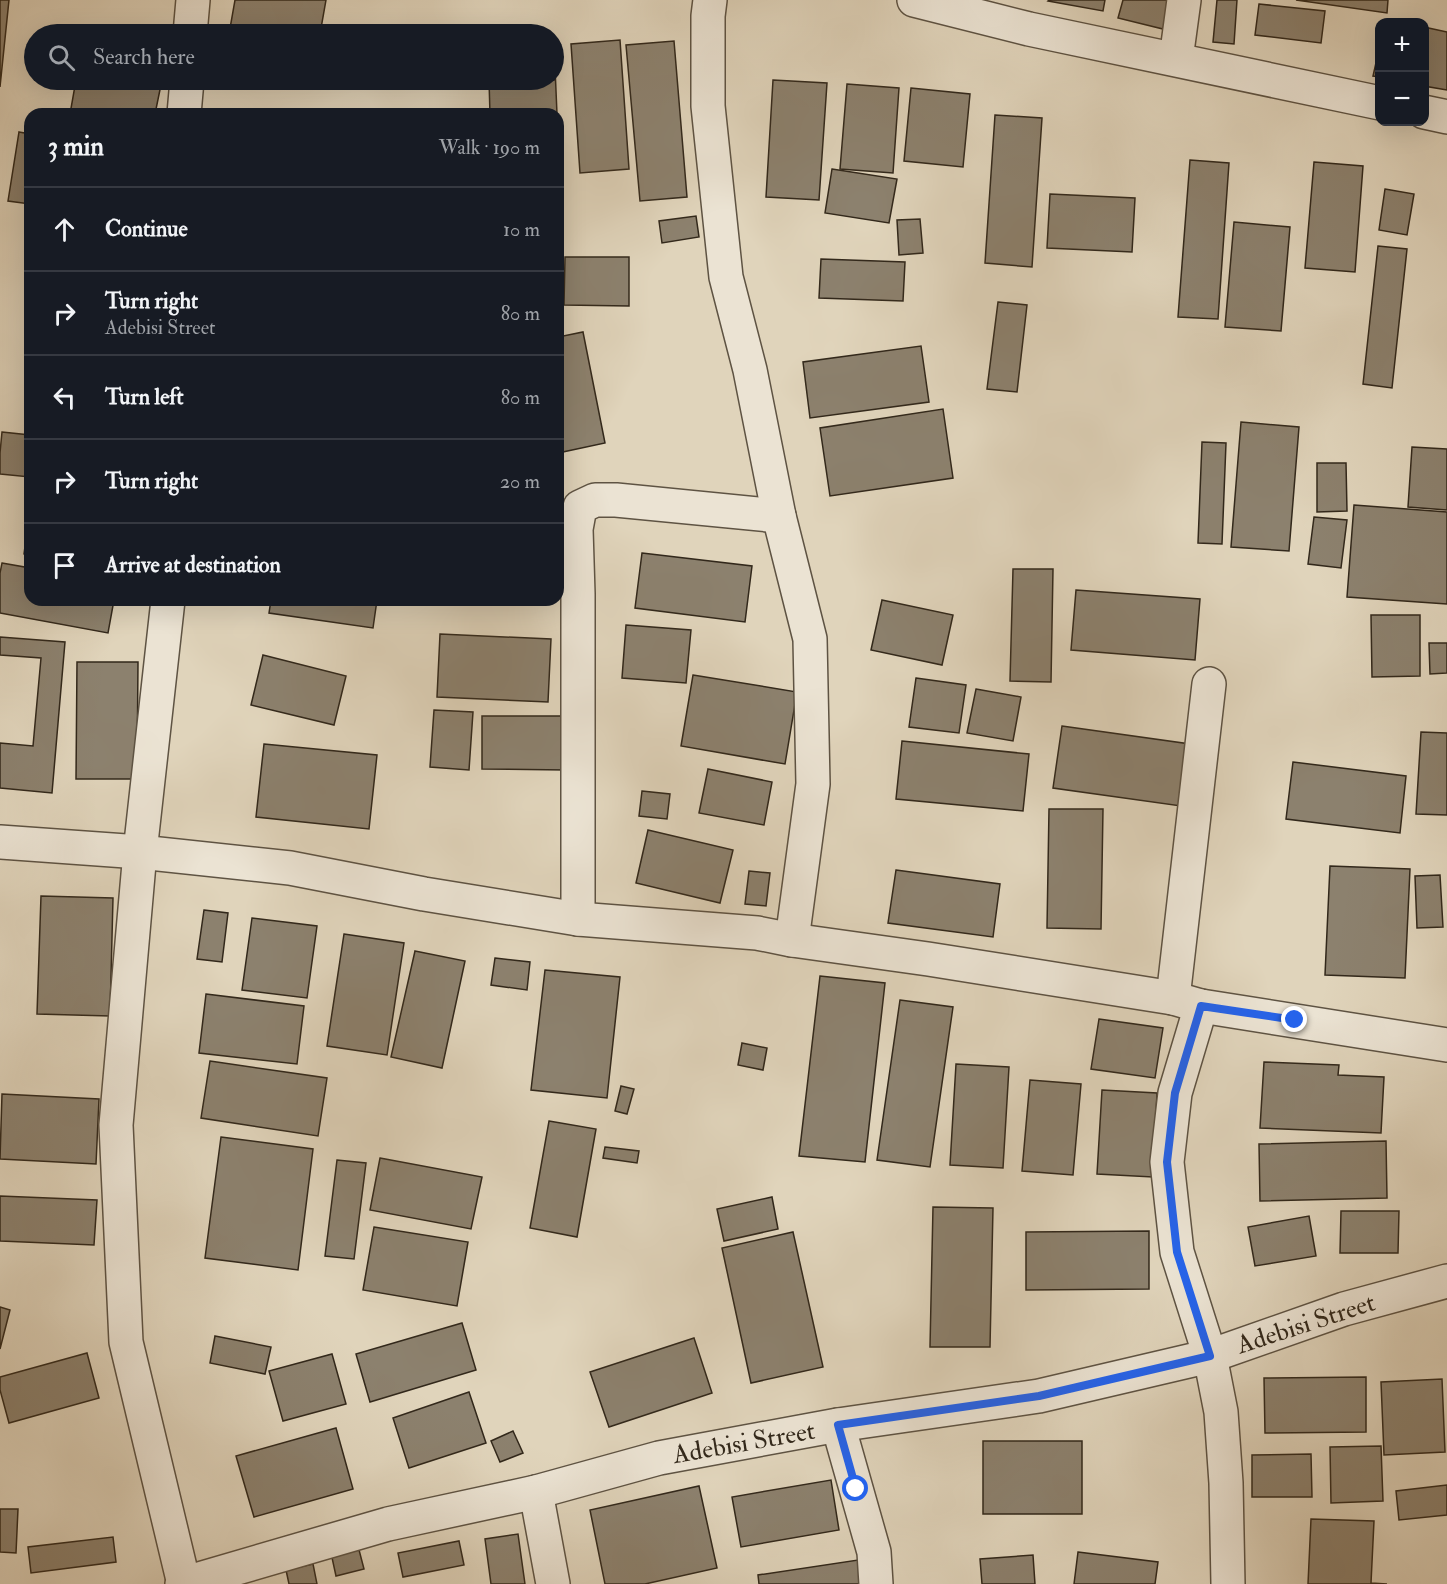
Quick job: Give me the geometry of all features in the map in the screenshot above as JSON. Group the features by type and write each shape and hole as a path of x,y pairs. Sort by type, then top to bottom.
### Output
{"street":[{"path":"191,24 193,0"},
{"path":"710,0 708,106 726,277 750,370 779,516 810,639 813,784 792,940"},
{"path":"914,0 1029,29 1375,102"},
{"path":"1176,59 1184,0"},
{"path":"185,108 186,90"},
{"path":"1429,113 1447,117"},
{"path":"578,919 576,529 580,507 595,500 616,500 779,516"},
{"path":"167,606 140,852 116,1125 126,1342 184,1584"},
{"path":"1209,684 1187,1002 1167,1162 1177,1252 1210,1356 1221,1412 1226,1483 1228,1584"},
{"path":"0,842 140,852 290,868 423,894 578,919 757,933 1447,1045"},
{"name":"Adebisi Street","path":"184,1584 388,1524 536,1492 659,1458 838,1425 1039,1396 1210,1356 1344,1309 1447,1281"},
{"path":"838,1425 874,1552 876,1584"},
{"path":"536,1492 554,1584"}],"building":[{"path":"0,0 9,0 0,87"},
{"path":"235,0 326,0 322,24 231,24"},
{"path":"1049,0 1105,0 1103,11"},
{"path":"1123,0 1171,0 1163,29 1118,18"},
{"path":"1217,0 1237,0 1234,44 1213,42"},
{"path":"1296,0 1388,0 1387,13"},
{"path":"1259,4 1325,11 1321,43 1255,35"},
{"path":"1429,28 1447,32 1447,90 1429,87"},
{"path":"620,40 629,169 580,173 571,44"},
{"path":"674,41 687,197 640,201 626,45"},
{"path":"773,80 827,83 819,200 766,197"},
{"path":"847,84 899,88 893,173 840,169"},
{"path":"911,88 970,94 963,167 904,161"},
{"path":"74,90 160,90 156,108 71,108"},
{"path":"489,90 556,90 557,108 490,108"},
{"path":"995,115 1042,118 1032,267 985,263"},
{"path":"19,132 24,133 24,203 8,201"},
{"path":"1190,160 1229,163 1218,319 1178,317"},
{"path":"1314,162 1363,166 1355,272 1305,268"},
{"path":"832,169 897,179 889,223 825,213"},
{"path":"1385,189 1414,194 1407,235 1379,230"},
{"path":"1050,194 1135,198 1132,252 1047,248"},
{"path":"696,216 699,237 662,243 659,221"},
{"path":"920,219 923,253 899,255 897,220"},
{"path":"1234,222 1290,227 1281,331 1225,327"},
{"path":"1378,246 1407,249 1392,388 1363,384"},
{"path":"565,257 629,257 629,306 564,305"},
{"path":"821,259 905,262 903,301 819,298"},
{"path":"998,302 1027,305 1017,392 987,389"},
{"path":"583,332 605,443 564,452 564,336"},
{"path":"921,346 929,402 810,418 803,362"},
{"path":"943,409 953,478 830,496 820,428"},
{"path":"1241,422 1299,427 1289,551 1231,547"},
{"path":"2,432 24,434 24,476 0,474"},
{"path":"1202,442 1226,443 1222,544 1198,543"},
{"path":"1412,447 1447,449 1447,510 1408,507"},
{"path":"1317,463 1346,463 1347,511 1317,512"},
{"path":"1354,505 1447,512 1447,604 1347,597"},
{"path":"1314,517 1347,520 1341,568 1308,564"},
{"path":"642,553 752,566 745,622 635,608"},
{"path":"2,563 24,567 24,606 113,606 108,633 0,613"},
{"path":"1013,569 1053,569 1051,682 1010,681"},
{"path":"1076,590 1200,599 1195,660 1071,650"},
{"path":"882,600 953,615 942,665 871,650"},
{"path":"270,606 376,606 373,628 269,613"},
{"path":"1371,615 1420,615 1420,676 1372,677"},
{"path":"626,625 691,630 686,683 622,678"},
{"path":"440,634 551,639 548,702 437,697"},
{"path":"0,637 65,642 52,793 0,788 0,743 33,746 41,658 0,655"},
{"path":"1429,643 1447,643 1447,673 1430,674"},
{"path":"263,655 346,676 334,725 251,705"},
{"path":"77,662 138,662 137,779 76,779"},
{"path":"693,675 797,692 785,764 681,746"},
{"path":"916,678 966,685 959,733 909,727"},
{"path":"976,689 1021,697 1013,741 967,733"},
{"path":"434,710 473,712 469,770 430,767"},
{"path":"482,716 566,716 566,770 482,769"},
{"path":"1062,726 1190,744 1181,806 1053,788"},
{"path":"1421,732 1447,733 1447,815 1416,814"},
{"path":"902,741 1029,754 1023,811 896,799"},
{"path":"264,744 377,755 369,829 256,817"},
{"path":"1293,762 1406,776 1400,833 1286,819"},
{"path":"708,769 772,782 764,825 699,813"},
{"path":"642,791 670,794 667,819 639,816"},
{"path":"1049,809 1103,809 1101,929 1047,928"},
{"path":"648,830 733,850 720,903 636,883"},
{"path":"1330,866 1410,869 1405,978 1325,975"},
{"path":"896,870 1000,884 993,937 888,923"},
{"path":"749,871 770,873 766,906 745,904"},
{"path":"1440,875 1443,927 1417,928 1415,876"},
{"path":"41,896 113,898 110,1016 37,1014"},
{"path":"204,910 228,913 222,962 197,959"},
{"path":"252,918 317,926 307,998 242,990"},
{"path":"344,934 404,943 387,1055 327,1046"},
{"path":"415,951 465,961 442,1068 391,1057"},
{"path":"495,958 530,962 527,990 491,985"},
{"path":"545,970 620,977 607,1098 531,1090"},
{"path":"820,976 885,983 865,1162 799,1156"},
{"path":"206,994 304,1006 297,1064 199,1053"},
{"path":"900,1000 953,1007 930,1167 877,1160"},
{"path":"1099,1019 1163,1028 1155,1078 1091,1069"},
{"path":"742,1043 767,1048 763,1070 738,1065"},
{"path":"210,1061 327,1078 318,1136 201,1118"},
{"path":"1264,1062 1339,1065 1338,1075 1384,1077 1381,1133 1260,1128"},
{"path":"956,1064 1009,1067 1003,1168 950,1165"},
{"path":"1030,1080 1081,1084 1073,1175 1022,1171"},
{"path":"621,1086 634,1089 627,1114 615,1111"},
{"path":"1102,1090 1157,1093 1153,1177 1097,1174"},
{"path":"2,1094 99,1099 96,1164 0,1159"},
{"path":"549,1121 596,1129 577,1237 530,1228"},
{"path":"221,1137 313,1149 298,1270 205,1258"},
{"path":"1386,1141 1387,1198 1260,1201 1259,1144"},
{"path":"605,1147 639,1151 637,1163 603,1158"},
{"path":"380,1158 482,1177 471,1229 370,1210"},
{"path":"337,1160 366,1163 354,1259 325,1256"},
{"path":"0,1196 97,1200 94,1245 0,1241"},
{"path":"772,1197 778,1229 724,1241 717,1209"},
{"path":"933,1207 993,1208 990,1347 930,1347"},
{"path":"1341,1211 1399,1211 1398,1253 1340,1253"},
{"path":"1309,1216 1316,1256 1255,1266 1248,1227"},
{"path":"374,1227 468,1242 457,1306 363,1290"},
{"path":"1149,1231 1149,1289 1026,1290 1026,1232"},
{"path":"793,1232 823,1367 751,1383 722,1248"},
{"path":"0,1307 10,1310 0,1349"},
{"path":"462,1323 476,1370 370,1402 356,1354"},
{"path":"215,1336 271,1347 265,1374 210,1363"},
{"path":"694,1338 712,1393 609,1427 590,1372"},
{"path":"87,1353 99,1398 9,1423 0,1390 0,1377"},
{"path":"332,1354 346,1404 283,1421 269,1371"},
{"path":"1366,1377 1366,1432 1265,1433 1264,1378"},
{"path":"1442,1379 1445,1452 1384,1455 1381,1382"},
{"path":"469,1392 486,1443 409,1468 393,1418"},
{"path":"336,1428 353,1489 254,1517 236,1456"},
{"path":"513,1431 523,1453 500,1462 491,1441"},
{"path":"983,1441 1082,1441 1082,1514 983,1514"},
{"path":"1381,1446 1383,1501 1331,1503 1330,1447"},
{"path":"1311,1454 1312,1497 1252,1497 1252,1455"},
{"path":"831,1480 839,1530 741,1547 732,1497"},
{"path":"1447,1485 1447,1515 1399,1520 1396,1491"},
{"path":"699,1486 717,1568 645,1584 605,1584 590,1510"},
{"path":"0,1509 18,1509 16,1553 0,1552"},
{"path":"1311,1519 1374,1521 1371,1583 1387,1584 1308,1584"},
{"path":"518,1534 525,1584 491,1584 485,1539"},
{"path":"113,1537 116,1562 31,1573 28,1547"},
{"path":"459,1541 464,1565 403,1577 398,1553"},
{"path":"358,1546 364,1569 336,1576 331,1553"},
{"path":"1078,1552 1158,1562 1155,1584 1074,1584"},
{"path":"1033,1555 1035,1584 982,1584 980,1559"},
{"path":"858,1560 861,1584 759,1584 758,1575"},
{"path":"313,1564 317,1584 289,1584 286,1570"}],"route":[{"path":"856,1489 838,1425 1039,1396 1210,1356 1177,1252 1167,1162 1175,1093 1201,1006 1295,1020"}]}
